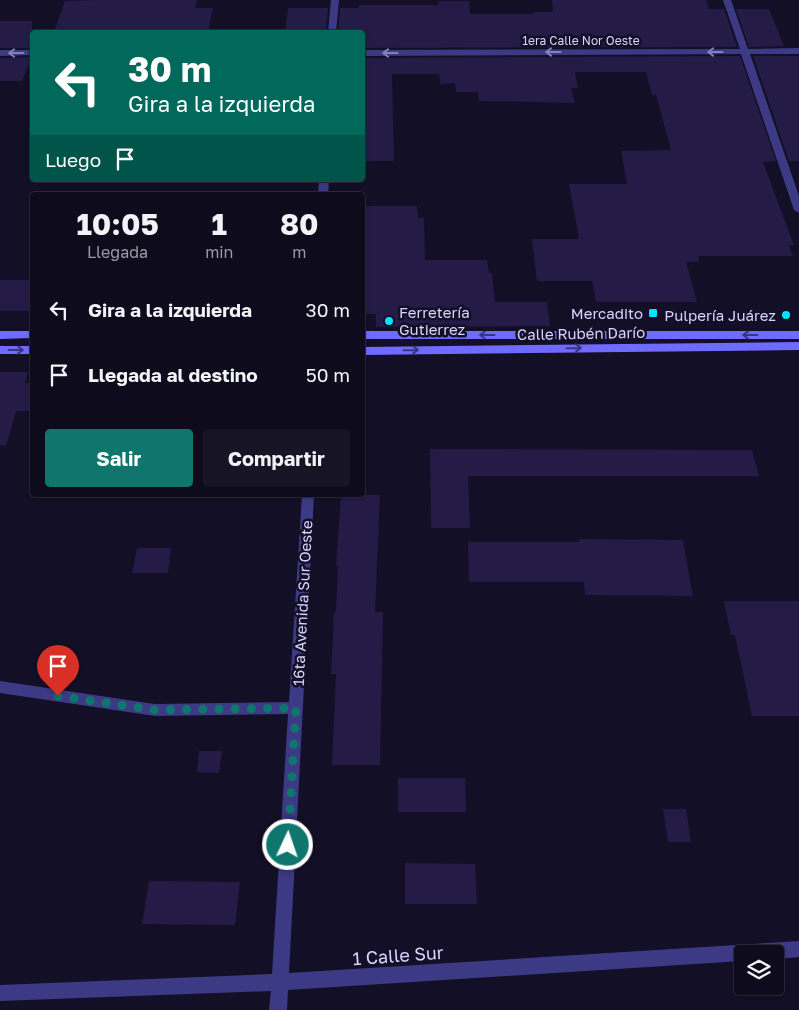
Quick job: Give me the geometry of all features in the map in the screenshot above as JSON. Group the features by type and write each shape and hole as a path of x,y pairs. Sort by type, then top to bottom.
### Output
{"street":[{"path":"332,30 335,0"},
{"path":"727,0 799,210"},
{"name":"1era Calle Nor Oeste","path":"365,53 799,52"},
{"path":"0,53 30,53"},
{"path":"0,335 30,335"},
{"name":"Calle Rubén Darío","path":"365,335 799,335"},
{"name":"Calle Rubén Darío","path":"365,351 799,346"},
{"path":"0,350 30,350"},
{"name":"16ta Avenida Sur Oeste","path":"278,1010 308,497"},
{"path":"0,687 155,710 296,708"},
{"name":"1 Calle Sur","path":"0,994 280,982 799,949"}],"building":[{"path":"197,0 195,8 213,8 208,30 55,30 65,1"},
{"path":"552,0 706,0 709,9 724,9 737,47 365,48 365,30 338,30 340,8 359,8 359,5 439,5 438,1 469,1 470,14 534,14 534,12 553,12"},
{"path":"288,8 328,8 326,30 285,30"},
{"path":"736,9 769,9 784,46 749,47"},
{"path":"0,21 32,21 30,48 0,48"},
{"path":"740,56 776,161 763,162 794,245 789,245 793,256 698,256 699,262 686,262 697,302 596,302 592,281 537,281 532,239 579,239 569,184 627,184 621,151 671,150 656,95 652,95 646,72 575,72 578,88 571,88 575,103 479,101 478,92 456,92 455,83 440,84 439,74 392,74 394,161 365,161 365,58"},
{"path":"753,56 799,56 799,161 789,161"},
{"path":"30,57 30,62 22,81 0,81 0,58"},
{"path":"365,206 417,206 418,218 424,218 425,260 487,260 489,273 492,273 495,302 547,302 550,326 376,327 376,314 365,314"},
{"path":"0,280 30,280 30,311 0,311"},
{"path":"0,372 28,372 25,383 30,383 30,411 16,411 6,446 0,445"},
{"path":"430,449 752,450 759,476 468,476 470,528 431,528"},
{"path":"380,495 375,612 383,612 380,765 332,765 336,674 331,674 334,612 336,612 338,566 336,566 341,497"},
{"path":"579,539 683,540 693,596 585,595 584,582 469,582 468,542 579,542"},
{"path":"137,548 171,548 168,573 132,573"},
{"path":"724,601 799,601 799,716 752,716 735,635 731,635"},
{"path":"199,751 222,751 219,773 197,772"},
{"path":"398,778 465,778 466,812 398,812"},
{"path":"663,809 686,809 691,842 668,842"},
{"path":"405,863 475,864 477,904 405,904"},
{"path":"149,881 240,882 235,925 142,924"}],"place":[{"name":"Mercadito","path":"653,313"},
{"name":"Pulpería Juárez","path":"786,315"},
{"name":"Ferretería Gutierrez","path":"389,321"}],"route":[{"path":"58,696 155,710 296,708 288,845"}]}
